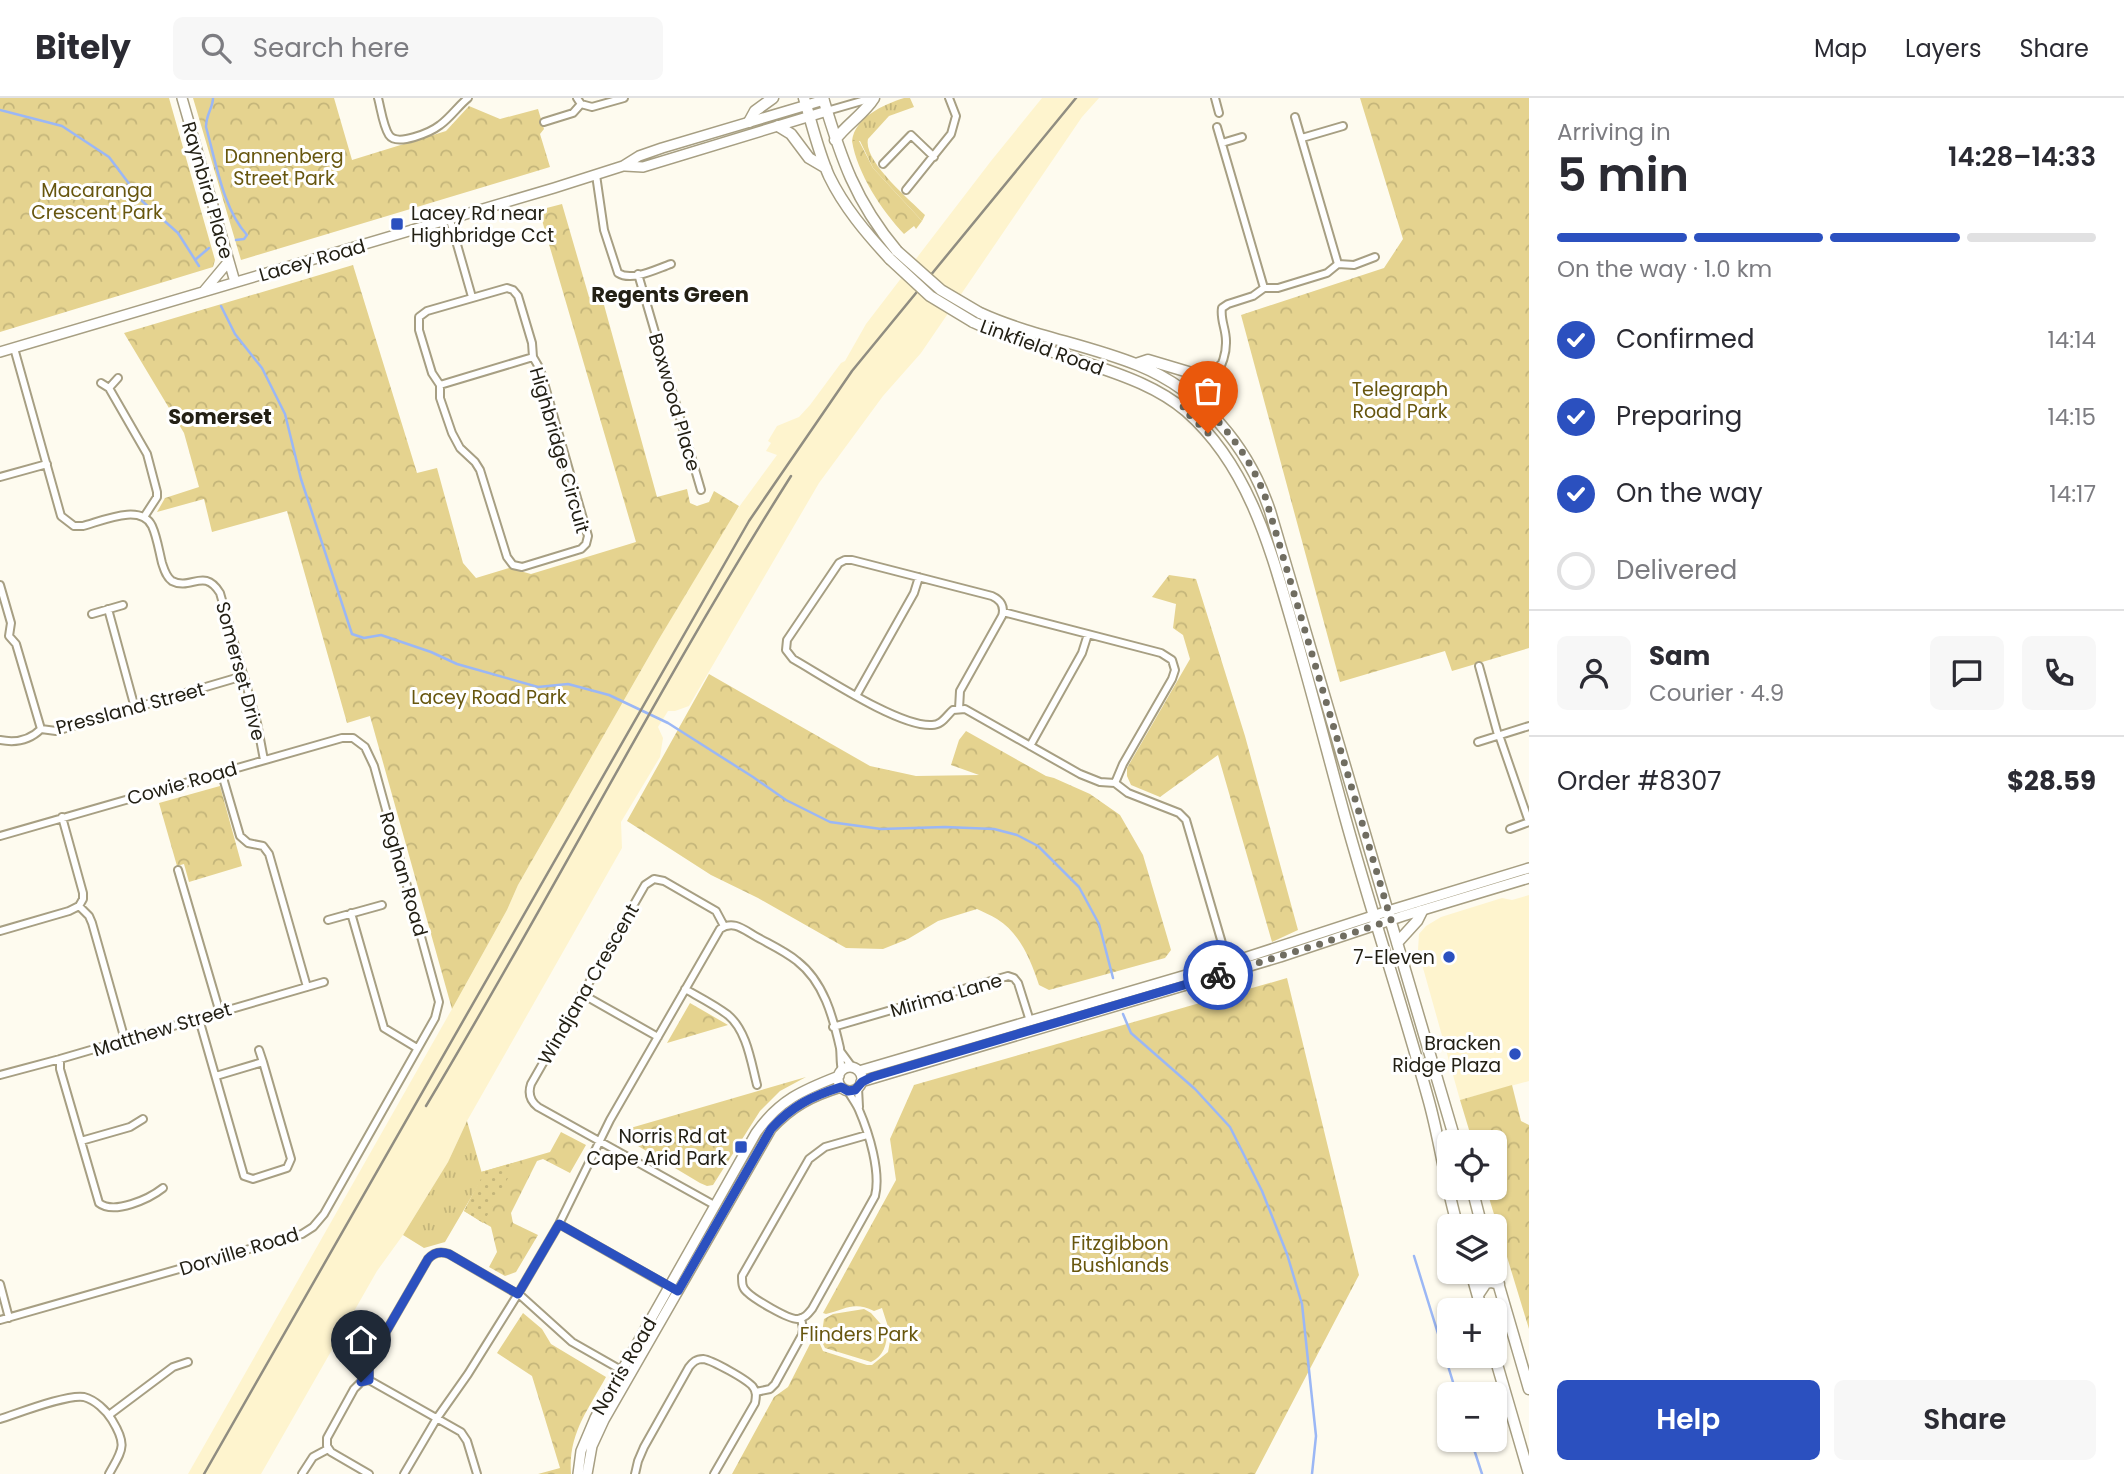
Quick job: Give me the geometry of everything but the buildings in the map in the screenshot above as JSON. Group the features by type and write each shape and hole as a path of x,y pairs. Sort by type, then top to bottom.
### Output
{"main road":[{"name":"Raynbird Place","path":"182,98 235,282"},
{"path":"749,122 755,111 773,98"},
{"path":"835,139 867,109 873,98"},
{"name":"Lacey Road","path":"0,352 450,220 624,166 639,156 749,122 805,101 826,99"},
{"name":"Linkfield Road","path":"826,99 827,111 847,173 893,255"},
{"name":"Linkfield Road","path":"805,101 826,168 850,212 893,255 1006,336 1127,377 1152,389 1185,410 1208,433 1233,465 1267,543 1312,693 1429,1101 1454,1214"},
{"name":"Lacey Road","path":"624,166 643,167 827,111"},
{"path":"778,126 791,134 808,158 826,168"},
{"path":"204,291 229,261"},
{"name":"Linkfield Road","path":"976,317 1136,364 1170,382 1194,399 1222,425 1256,475 1265,496 1452,1130"},
{"path":"1136,364 1148,360 1187,372 1209,375"},
{"name":"Norris Road","path":"578,1474 581,1451 589,1430 626,1372 720,1208 771,1129 805,1100 1389,916 1529,868"},
{"name":"Norris Road","path":"1389,916 1422,911 1529,878"},
{"path":"1397,943 1417,921 1422,911"},
{"name":"Norris Road","path":"720,1208 756,1133 769,1116 799,1092 848,1071 1229,967"},
{"path":"848,1071 852,1087"},
{"path":"848,1071 852,1087"},
{"path":"1474,1284 1479,1298"},
{"path":"1478,1295 1485,1284"},
{"path":"1499,1284 1529,1389"},
{"path":"1498,1368 1529,1474"},
{"name":"Norris Road","path":"587,1474 597,1435 626,1372"}],"street":[{"path":"378,98 388,135 400,141 433,130 468,98"},
{"path":"544,122 573,113 579,101 592,107 624,98"},
{"name":"Lacey Road","path":"827,111 873,98"},
{"path":"906,190 949,138 956,116 948,98"},
{"path":"1214,98 1219,113"},
{"path":"1296,117 1338,264"},
{"path":"1302,138 1343,126"},
{"path":"1217,127 1264,288"},
{"path":"883,164 911,135 934,157"},
{"path":"1222,143 1242,137"},
{"path":"596,175 604,230 616,270 624,276 671,264"},
{"path":"450,220 472,297"},
{"path":"1185,410 1219,372 1226,340 1222,308 1253,296 1264,288 1279,288 1327,273 1338,264 1354,265 1375,257"},
{"name":"Boxwood Place","path":"638,274 701,490"},
{"name":"Highbridge Circuit","path":"506,288 516,293 532,343 533,357 540,369 588,536 583,547 522,567 513,565 508,560 481,470 454,439 440,398 440,385 432,373 419,330 419,317 431,309 506,288"},
{"path":"14,348 61,516 75,526 133,513 144,516 157,497 146,453 109,388 101,383"},
{"path":"440,385 533,357"},
{"path":"1194,399 1209,375 1221,363"},
{"path":"109,388 118,378"},
{"path":"0,477 47,464"},
{"name":"Somerset Drive","path":"144,516 152,527 168,577 181,584 201,579 215,585 220,593 257,723 264,760"},
{"path":"959,709 960,691 1003,612 1001,603 992,596 852,559 836,565 787,640 786,650 793,659 892,715 927,725 938,724 951,711 968,711 1096,781 1115,783 1128,793 1179,813 1186,820 1229,967"},
{"path":"856,696 914,593 919,577"},
{"name":"Pressland Street","path":"0,585 11,623 9,636 16,644 41,729 56,730 243,676"},
{"path":"92,614 123,605"},
{"path":"108,610 135,708"},
{"path":"1003,612 1162,654 1172,660 1172,678 1115,783"},
{"path":"1030,746 1082,653 1088,634"},
{"path":"0,639 9,636"},
{"path":"1479,666 1529,822 1510,829"},
{"path":"1478,742 1529,726"},
{"path":"0,740 11,742 27,738 34,736 41,729"},
{"name":"Cowie Road","path":"0,836 346,737 354,738 362,744"},
{"name":"Roghan Road","path":"362,744 371,758 384,802 438,993 439,1007"},
{"path":"221,771 240,836 248,843 263,846 269,854 307,987"},
{"path":"0,931 69,911 79,906 83,899 62,817"},
{"path":"178,870 220,1013"},
{"name":"Windjana Crescent","path":"600,1140 538,1107 530,1096 531,1084 641,890 652,880 664,881 716,911 724,926"},
{"path":"328,920 382,905"},
{"path":"79,906 92,923 125,1040"},
{"path":"351,914 384,1028 417,1048"},
{"path":"404,1474 559,1224 600,1140 718,931 732,924 740,927 804,967 821,990 848,1071"},
{"name":"Mirima Lane","path":"834,1027 1008,976 1018,983 1030,1021"},
{"name":"Matthew Street","path":"0,1075 324,982"},
{"path":"685,989 725,1013 736,1025 744,1040 757,1085"},
{"path":"582,994 658,1037"},
{"name":"Dorville Road","path":"0,1320 302,1234 313,1227 324,1213 439,1007"},
{"path":"199,1019 240,1166 244,1176 253,1180 288,1168 290,1164 259,1051"},
{"path":"60,1059 60,1069 99,1203 105,1208 112,1208 151,1197 163,1188"},
{"path":"216,1076 263,1062"},
{"path":"852,1087 867,1135 878,1174 875,1196 812,1309 801,1318 788,1317 748,1293 742,1276 809,1159 825,1147 867,1135"},
{"path":"81,1141 130,1127 143,1119"},
{"path":"600,1140 720,1208"},
{"path":"559,1224 674,1289"},
{"path":"369,1380 369,1361 428,1259 441,1252 518,1294 572,1342 626,1372"},
{"path":"0,1284 9,1318"},
{"path":"756,1392 775,1384 802,1335 801,1318"},
{"path":"635,1474 644,1447 689,1367 702,1359 750,1384 756,1392 756,1400 714,1474"},
{"path":"109,1415 173,1367 188,1362"},
{"path":"328,1449 328,1434 354,1389 361,1382 369,1380 464,1434 477,1474"},
{"path":"0,1419 66,1399 81,1397 94,1401 109,1415 120,1433 122,1450 108,1474"},
{"path":"302,1474 313,1457 328,1449"},
{"path":"328,1449 369,1474"}],"shaded area":[{"path":"1042,98 1099,98 1082,117 921,353 883,396 819,483 689,706 668,711 658,727 663,738 660,757 621,822 622,848 467,1121 448,1162 403,1235 377,1271 261,1474 188,1474 659,639 728,522 777,455 766,451 771,443 768,441 777,426 799,417 810,405 845,361 866,324"},
{"path":"1529,895 1529,1081 1460,1100 1418,950 1419,934 1441,917 1502,898 1512,900"}],"green space":[{"name":"Macaranga Crescent Park","path":"0,98 169,98 215,260 213,267 0,332"},
{"name":"Dannenberg Street Park","path":"193,98 334,98 352,160 446,131 469,106 500,119 538,109 544,129 540,134 550,167 241,260"},
{"path":"904,98 910,98 914,107 889,116 868,139 868,148 889,179 925,215 922,221 873,168 860,141 852,141 858,125 871,113"},
{"name":"Telegraph Road Park","path":"1360,98 1529,98 1529,648 1452,671 1445,651 1340,682 1241,315 1384,268 1403,239"},
{"path":"852,141 859,141 873,168 922,221 916,229 914,226 904,234 887,214 859,166"},
{"name":"Lacey Road Park","path":"562,204 589,297 601,294 657,497 687,489 690,503 697,506 709,502 714,491 739,506 659,639 518,885 452,1009 370,716 347,723 287,511 212,532 204,499 157,512 165,498 199,487 184,433 124,333 353,265 417,473 437,468 463,563 476,578 509,568 531,574 636,542 539,210"},
{"path":"1169,575 1196,579 1245,736 1298,930 1272,942 1218,755 1160,797 1131,785 1127,776 1127,768 1190,659 1183,635 1173,628 1176,604 1152,597"},
{"path":"709,674 870,766 916,776 979,775 951,765 959,740 966,731 1046,776 1090,794 1120,815 1143,855 1171,950 1165,958 1049,990 1039,985 1028,957 1012,932 997,919 977,909 938,921 908,939 883,949 846,948 758,898 711,875 627,821"},
{"path":"220,786 242,866 189,882 184,864 177,866 159,803"},
{"name":"Fitzgibbon Bushlands","path":"1287,978 1359,1275 1255,1474 732,1474 774,1397 788,1387 811,1342 819,1342 823,1351 867,1365 872,1365 888,1352 891,1336 882,1308 874,1311 855,1306 823,1313 896,1180 890,1139 914,1085"},
{"path":"690,1003 728,1025 667,1043"},
{"path":"806,1077 780,1091 760,1111 713,1185 700,1183 623,1137 627,1129"},
{"path":"1512,1085 1521,1121 1529,1125 1529,1329 1507,1257 1507,1214 1494,1214 1490,1200 1507,1200 1507,1130 1469,1130 1460,1100"},
{"path":"467,1121 483,1177 445,1242 424,1248 403,1235 448,1162"},
{"path":"561,1132 586,1145 570,1173 543,1159 537,1161 511,1213 513,1223 538,1235 516,1272 505,1276 489,1267 497,1252 491,1227 464,1211 482,1177 481,1172 550,1152"},
{"path":"517,1162 483,1223 464,1211 482,1177 481,1172"},
{"name":"Flinders Park","path":"864,1309 887,1331 885,1345 879,1356 871,1362 825,1348 821,1340 824,1319 833,1314"},
{"path":"523,1313 542,1329 551,1344 606,1377 576,1434 571,1474 538,1474 560,1468 532,1376 497,1353"}],"waterway":[{"path":"213,98 206,127 226,199 247,235 244,239 236,240"},
{"path":"0,110 62,126 109,157 142,201 178,233 199,266"},
{"path":"196,259 209,248"},
{"path":"221,306 235,334 262,368 285,414 301,479 352,634 364,638 381,635 457,664 538,687 568,684 609,695 668,723 786,800 830,822 881,829 994,829 1017,835 1038,846 1079,887 1099,924 1113,978"},
{"path":"1123,1014 1131,1033 1195,1089 1230,1127 1262,1191 1287,1254 1302,1304 1316,1436 1312,1474"},
{"path":"1414,1256 1453,1382"},
{"path":"1475,1452 1482,1474"}],"railway":[{"path":"204,1474 749,521 852,371 1076,98"},
{"path":"426,1106 651,711 791,476"}],"way so far":[{"path":"1208,433 1182,408 1192,397 1231,436 1261,485 1391,920 1218,975"}],"place":[{"name":"Lacey Rd near Highbridge Cct","path":"397,224"},
{"name":"7-Eleven","path":"1449,957"},
{"name":"Bracken Ridge Plaza","path":"1515,1054"},
{"name":"Norris Rd at Cape Arid Park","path":"741,1147"}],"district":[{"name":"Regents Green","path":"670,295"},
{"name":"Somerset","path":"220,417"}],"route":[{"path":"361,1382 369,1380 369,1361 428,1259 434,1254 449,1254 518,1294 559,1224 678,1291 771,1129 791,1109 805,1100 841,1087 848,1091 855,1090 862,1082 872,1077 1218,975"}]}
